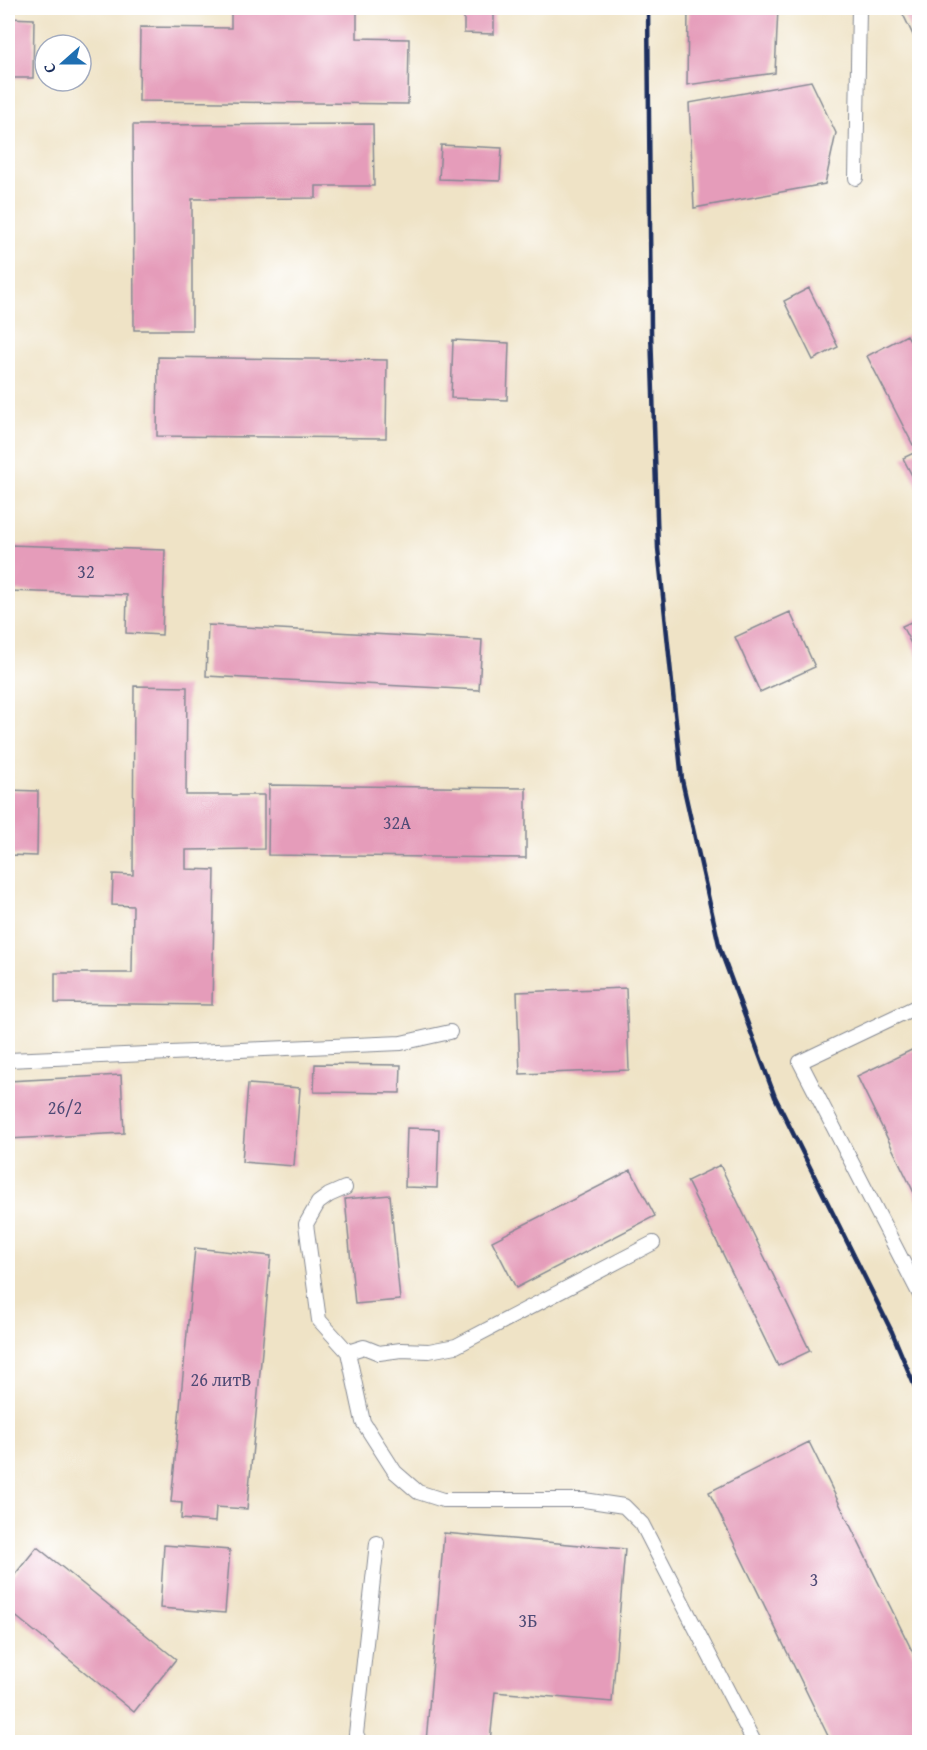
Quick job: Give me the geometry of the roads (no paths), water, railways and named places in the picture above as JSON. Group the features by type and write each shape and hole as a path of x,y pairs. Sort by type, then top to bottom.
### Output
{"lane":[{"path":"856,178 859,8"},
{"path":"920,1005 800,1062 920,1295"},
{"path":"8,1060 401,1043 450,1032"},
{"path":"345,1188 318,1203 306,1224 319,1320 348,1352 363,1422 395,1472 418,1492 443,1500 584,1500 624,1506 642,1524 754,1743"},
{"path":"348,1352 364,1347 379,1353 401,1350 429,1351 456,1346 652,1243"},
{"path":"360,1743 356,1734 376,1543"}],"railway":[{"path":"648,8 651,331 658,548 682,780 720,949 775,1097 892,1332 920,1399"}]}
